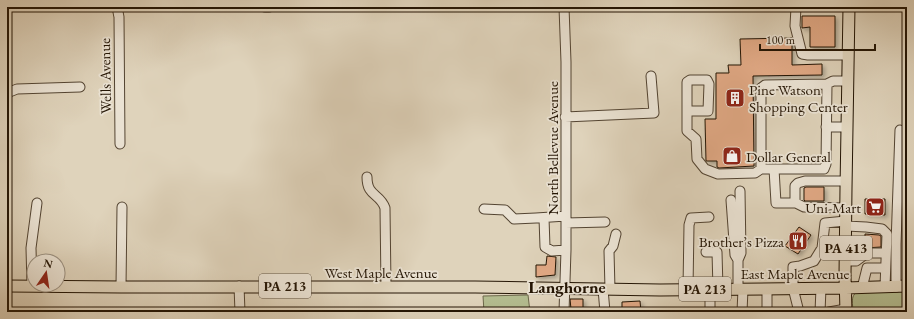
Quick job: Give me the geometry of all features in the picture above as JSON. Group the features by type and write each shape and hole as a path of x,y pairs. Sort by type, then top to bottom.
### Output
{"main road":[{"name":"PA 413","path":"846,310 846,181 850,7"},
{"name":"West Maple Avenue","path":"7,286 26,286"},
{"name":"West Maple Avenue","path":"66,286 386,286 564,288"},
{"name":"East Maple Avenue","path":"564,288 741,289 896,287"}],"street":[{"name":"Wells Avenue","path":"118,7 120,144"},
{"name":"North Bellevue Avenue","path":"564,7 566,62 566,250 564,312"},
{"path":"796,7 795,26 802,54 848,55"},
{"path":"566,117 654,113 651,76"},
{"path":"761,169 761,88 764,85 827,84 833,81 848,81"},
{"path":"687,111 688,131 696,139 697,159 705,169 718,174 755,173 761,169 824,169 826,164 827,84"},
{"path":"7,93 17,89 80,87"},
{"path":"826,127 847,127"},
{"path":"896,287 900,130"},
{"path":"774,169 776,203 796,203 804,208 846,208"},
{"path":"367,177 369,190 384,204 385,208 386,286"},
{"path":"796,203 795,186 798,183 846,181"},
{"path":"740,191 741,253 738,260 742,312"},
{"path":"732,200 734,255 738,260"},
{"path":"31,253 37,203"},
{"path":"121,287 122,207"},
{"path":"484,209 505,210 514,218 544,218 605,222"},
{"path":"688,289 689,225 691,218 709,217"},
{"path":"544,218 545,247 552,251 566,250"},
{"path":"799,312 793,288 793,267 814,261 822,248 824,223 846,223 882,229 887,234 885,268 896,287"},
{"path":"605,312 609,251 613,246 616,234"},
{"path":"706,252 717,252 714,289 710,312"},
{"path":"846,261 856,261 867,253 886,253"},
{"path":"862,288 867,268 885,268"},
{"path":"240,286 240,312"},
{"path":"767,288 767,312"},
{"path":"820,312 821,288"},
{"path":"829,312 846,310"}],"green space":[{"path":"907,291 907,312 853,312 853,296 857,292"},
{"path":"528,295 530,312 484,312 483,296"}],"building":[{"path":"802,16 835,16 835,47 810,47 810,27 802,28"},
{"name":"Pine Watson Shopping Center","path":"792,38 792,65 822,64 822,75 753,76 754,166 719,168 717,167 717,161 706,161 705,119 716,119 716,73 729,73 728,65 741,65 740,39"},
{"path":"824,187 824,201 805,201 804,188"},
{"name":"Uni-Mart","path":"865,199 885,199 885,215 865,214"},
{"name":"Brother’s Pizza","path":"799,227 811,235 798,254 785,246"},
{"path":"865,234 881,236 881,247 865,248"},
{"path":"547,256 556,257 555,275 536,277 536,265 546,265"},
{"path":"570,299 583,299 583,308 571,309"},
{"path":"640,301 641,312 622,312 622,302"}],"place":[{"name":"Pine Watson Shopping Center","path":"735,98"},
{"name":"Dollar General","path":"732,156"},
{"name":"Uni-Mart","path":"875,207"},
{"name":"Brother’s Pizza","path":"798,241"}],"district":[{"name":"Langhorne","path":"567,287"}]}
